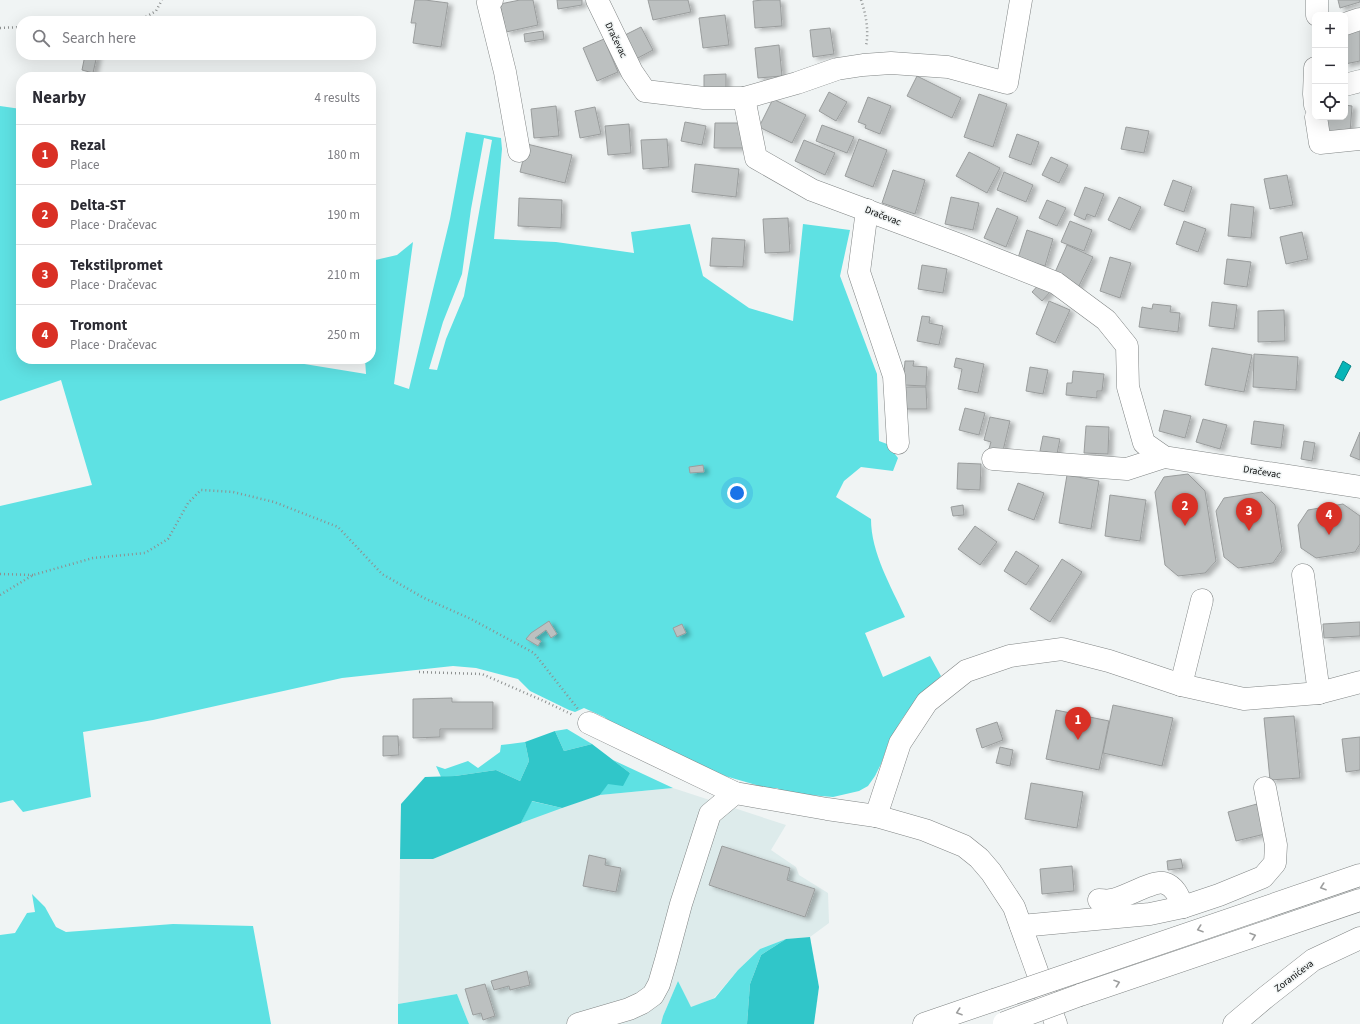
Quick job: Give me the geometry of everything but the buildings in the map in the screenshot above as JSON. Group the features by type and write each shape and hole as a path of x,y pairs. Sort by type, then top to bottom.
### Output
{"main road":[{"path":"492,0 488,3 505,72 519,151"},
{"name":"Dračevac","path":"597,0 632,72 645,91 704,98 744,98 756,158 812,190 1056,283 1106,320 1127,346 1128,387 1144,443 1164,457 1360,486"},
{"path":"744,98 797,83 837,69 891,63 948,67 1007,83 1021,0"},
{"path":"1317,0 1317,12"},
{"path":"1348,23 1360,19"},
{"path":"1348,84 1360,81"},
{"path":"1316,120 1320,143 1360,139"},
{"path":"867,210 858,272 894,376 898,443"},
{"name":"Dračevac","path":"993,459 1127,470 1164,457"},
{"path":"1303,575 1319,693"},
{"path":"1181,685 1202,600"},
{"path":"876,816 900,743 926,702 966,671 1010,656 1062,649 1109,661 1181,685 1244,699 1319,693 1360,682"},
{"path":"590,724 734,793 876,816 925,830 964,846 979,858 991,872 1014,907 1056,1024"},
{"path":"1021,926 1150,914 1182,907 1219,895 1263,877 1275,863 1276,845 1265,788"},
{"path":"578,1024 629,1009 642,1003 653,995 659,984 681,904 710,814 734,793"},
{"path":"924,1024 1360,875"},
{"path":"1098,900 1112,900 1143,888 1163,883 1170,886 1178,895 1182,907"},
{"path":"1002,1024 1360,900"},
{"name":"Zoranićeva","path":"1234,1024 1313,960 1360,938"}],"path":[{"path":"148,16 156,11 162,0"},
{"path":"861,0 865,11 868,38 863,65"},
{"path":"0,28 16,27"},
{"path":"0,595 33,575 93,558 145,553 168,539 188,503 201,490 234,492 274,502 338,527 382,574 424,598 471,619 534,653 590,724"},
{"path":"0,574 33,575"},
{"path":"419,672 482,674 546,702 590,724"}],"shaded area":[{"path":"0,106 16,108 16,364 304,364 366,374 365,364 376,364 376,260 397,255 413,242 394,384 409,389 450,219 466,132 501,138 502,149 494,239 556,242 634,253 631,232 690,224 703,276 749,308 793,321 803,224 850,230 840,276 877,374 879,441 887,444 898,458 893,471 861,467 844,481 836,497 871,519 874,544 878,557 905,617 865,633 883,677 930,656 941,676 919,696 902,719 889,741 875,776 868,786 859,791 833,797 786,793 777,788 767,788 725,776 689,762 584,708 575,712 569,710 530,691 518,679 476,668 453,666 342,678 153,720 83,732 91,797 23,812 13,800 0,803 0,506 92,485 61,380 0,401","holes":["484,138 492,140 464,296 446,339 437,370 429,369 443,322 462,274 471,209"]},
{"path":"1343,361 1351,366 1343,381 1335,377"},
{"path":"567,729 592,744 564,751 555,731"},
{"path":"555,731 564,751 592,744 630,773 623,786 608,784 600,795 562,808 532,801 521,823 433,859 400,859 401,804 425,777 455,776 496,770 520,781 529,761 525,742"},
{"path":"525,742 529,761 520,781 496,770 441,777 436,766 445,769 468,761 478,768 500,752 501,745"},
{"path":"613,760 673,788 600,795 607,784 630,773"},
{"path":"673,788 786,825 771,850 796,867 799,875 828,893 829,923 810,937 786,939 760,949 738,970 714,998 691,1008 678,981 661,1024 469,1024 457,994 398,1004 400,859 433,859 539,815 600,795"},
{"path":"531,801 562,808 521,823"},
{"path":"32,894 45,907 56,927 66,932 173,924 253,926 271,1024 0,1024 0,935 15,933 27,913 35,912"},
{"path":"810,937 819,987 814,1024 747,1024 750,984 761,955 786,939"},
{"path":"786,939 761,955 750,984 747,1024 661,1024 678,981 691,1007 715,998 738,970 760,949"},
{"path":"457,994 469,1024 398,1024 398,1004"}],"place":[{"name":"Delta-ST","path":"1185,526"},
{"name":"Tekstilpromet","path":"1249,531"},
{"name":"Tromont","path":"1329,535"},
{"name":"Rezal","path":"1078,740"}]}
